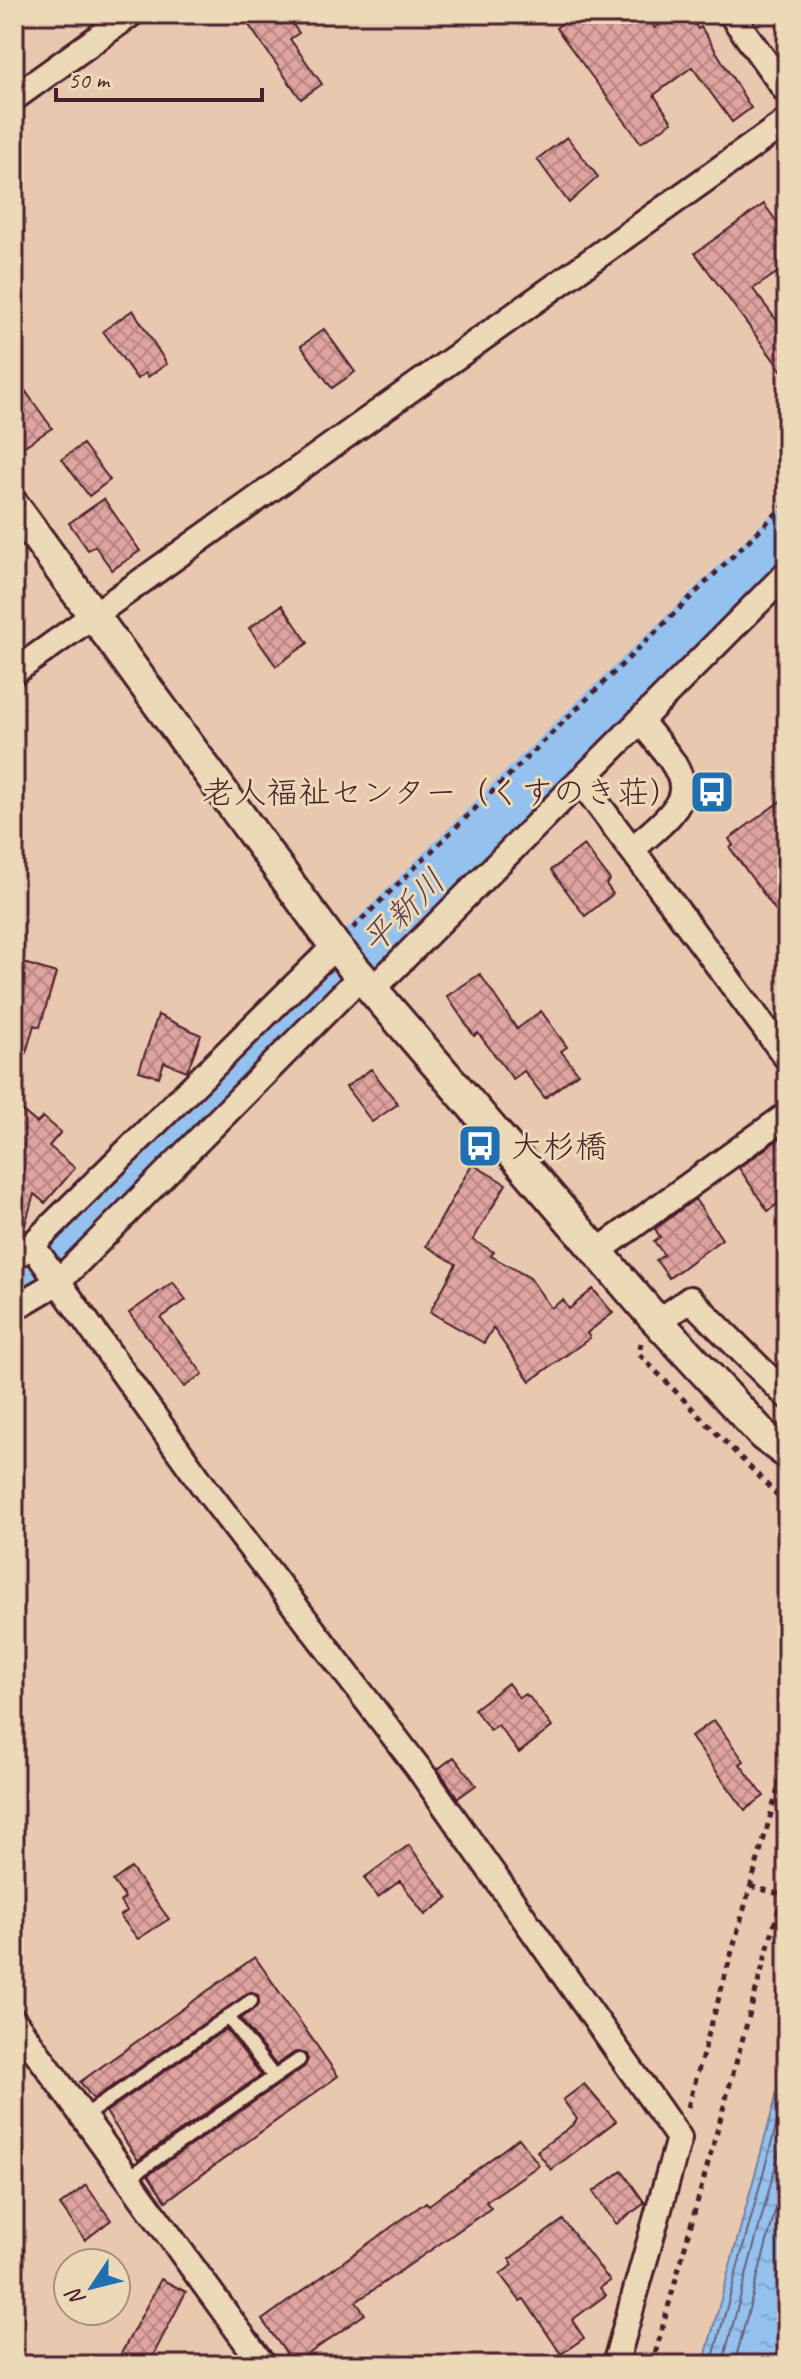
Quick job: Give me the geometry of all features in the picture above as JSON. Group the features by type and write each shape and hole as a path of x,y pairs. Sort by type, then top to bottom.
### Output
{"street":[{"path":"14,98 131,14"},
{"path":"731,14 787,92"},
{"path":"14,672 787,121"},
{"path":"14,506 335,946 658,1322 764,1436 787,1453"},
{"path":"14,1308 58,1282 580,780 787,573"},
{"path":"632,849 672,816 683,791 673,762 640,721"},
{"path":"580,780 787,1058"},
{"path":"335,946 23,1251 58,1282 205,1488 419,1769 679,2138 615,2365"},
{"path":"598,1251 787,1115"},
{"path":"658,1322 690,1299 787,1396"},
{"path":"16,2026 263,2365"}],"lane":[{"path":"83,2117 251,2001"},
{"path":"228,2017 274,2077"},
{"path":"128,2178 299,2060"}],"path":[{"path":"335,946 787,503"},
{"path":"679,2138 787,1757"},
{"path":"652,2365 787,1879"},
{"path":"750,1886 783,1895"}],"water":[{"path":"787,2057 787,2365 703,2365"}],"building":[{"path":"241,14 285,14 299,33 290,39 322,84 301,99"},
{"path":"551,14 646,14 655,28 676,14 688,14 698,29 701,27 751,108 732,122 692,67 654,95 672,122 641,143 556,28 561,24"},
{"path":"567,137 598,177 569,203 537,159"},
{"path":"764,204 787,236 787,266 753,289 787,334 787,378 695,253"},
{"path":"133,310 167,364 148,377 145,373 137,379 103,331"},
{"path":"324,329 355,372 332,388 301,346"},
{"path":"14,375 52,428 14,453"},
{"path":"83,444 110,480 89,496 62,459"},
{"path":"104,499 140,551 112,570 95,546 88,550 69,523"},
{"path":"282,605 308,643 276,666 249,628"},
{"path":"787,796 787,926 730,848 733,845 729,839"},
{"path":"584,845 610,880 606,884 613,894 585,916 551,870"},
{"path":"14,960 56,973 40,1027 34,1025 20,1074 14,1073"},
{"path":"480,974 517,1029 541,1011 567,1047 561,1051 578,1073 545,1098 524,1071 513,1079 478,1033 474,1036 447,996"},
{"path":"158,1015 201,1035 187,1071 164,1062 159,1077 139,1071"},
{"path":"371,1069 398,1104 372,1122 346,1087"},
{"path":"14,1104 37,1123 43,1117 61,1132 49,1146 75,1168 45,1203 34,1194 23,1232 14,1239"},
{"path":"787,1133 787,1197 768,1211 739,1168"},
{"path":"472,1164 506,1184 473,1240 494,1252 491,1256 530,1278 551,1308 563,1300 569,1309 593,1289 613,1313 587,1333 590,1338 530,1381 493,1328 484,1343 430,1312 456,1264 426,1246"},
{"path":"695,1199 722,1239 669,1278 656,1260 664,1255 654,1241 660,1237 655,1229"},
{"path":"173,1282 186,1300 161,1318 203,1374 184,1387 129,1313"},
{"path":"508,1683 519,1698 525,1694 530,1698 552,1727 519,1753 498,1725 490,1730 474,1709"},
{"path":"714,1720 744,1761 740,1764 764,1796 745,1810 691,1737"},
{"path":"454,1757 476,1785 458,1798 438,1769"},
{"path":"409,1845 448,1898 425,1915 400,1881 378,1897 364,1878"},
{"path":"131,1868 169,1919 138,1939 120,1916 127,1911 120,1902 125,1898 113,1881"},
{"path":"255,1957 338,2076 166,2201 148,2175 304,2067 308,2060 306,2054 295,2052 276,2065 241,2019 259,2004 258,1995 250,1992 93,2099 80,2082"},
{"path":"226,2029 261,2075 138,2160 106,2112"},
{"path":"584,2084 616,2121 551,2170 537,2151 574,2124 577,2119 563,2100"},
{"path":"519,2138 539,2165 486,2202 491,2208 356,2302 365,2314 294,2364 262,2320 426,2202 429,2205"},
{"path":"622,2171 645,2203 616,2224 593,2192"},
{"path":"86,2185 111,2220 85,2240 60,2205"},
{"path":"563,2220 610,2281 600,2288 606,2295 572,2320 584,2338 561,2354 524,2299 520,2301 500,2274 513,2265 509,2259"},
{"path":"161,2279 186,2292 148,2365 115,2365"}],"waterway":[{"name":"平新川","path":"14,1283 71,1239 540,772 787,534"}],"place":[{"name":"老人福祉センター（くすのき荘）","path":"712,792"},
{"name":"大杉橋","path":"480,1146"}]}
